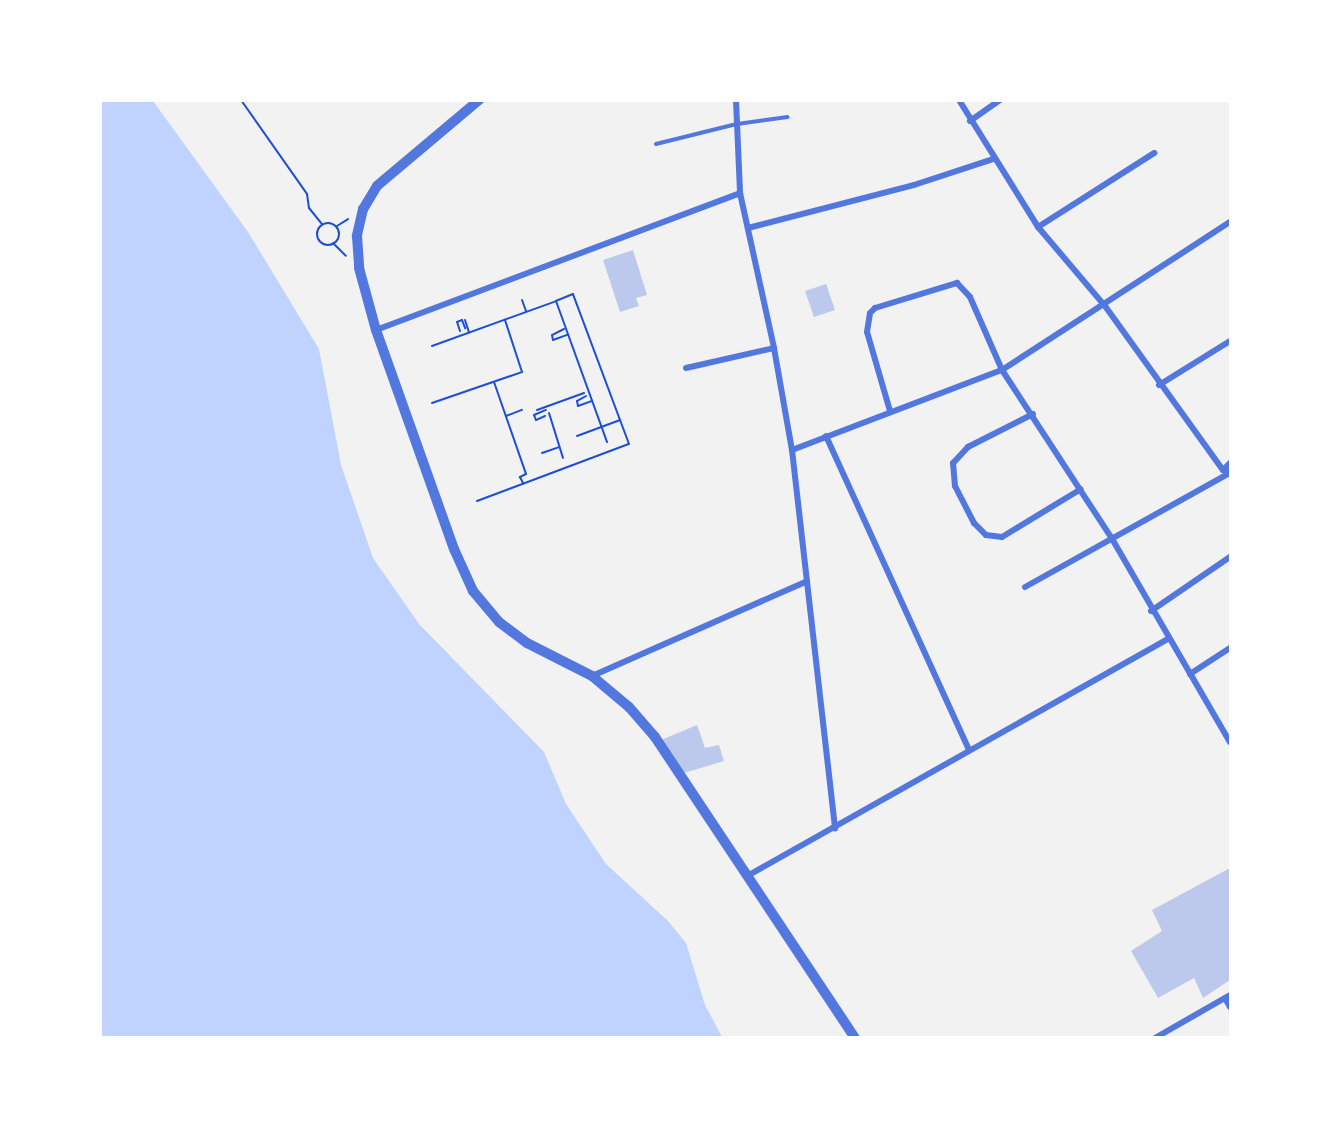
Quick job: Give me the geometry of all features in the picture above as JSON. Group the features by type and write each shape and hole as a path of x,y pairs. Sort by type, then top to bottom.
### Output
{"street":[{"path":"479,100 390,173 363,209 357,252 376,330 454,549 473,591 499,622 527,643 592,676 629,707 655,737 749,874 855,1038"},
{"path":"736,100 740,193 774,348 792,450 835,829"},
{"path":"959,100 993,159 1038,227 1105,306 1159,385 1223,470 1230,472"},
{"path":"970,121 1000,100"},
{"path":"1038,227 1154,153"},
{"path":"748,228 914,185 993,159"},
{"path":"376,330 740,193"},
{"path":"792,450 1002,370 1105,306 1230,222"},
{"path":"890,411 867,332 875,308 957,283 970,297 1002,370 1111,537 1167,639 1230,742"},
{"path":"1159,385 1230,342"},
{"path":"686,368 774,348"},
{"path":"1032,414 968,447 953,463 955,486 974,523 986,535 1002,537 1081,489"},
{"path":"826,436 969,750"},
{"path":"1223,470 1230,464"},
{"path":"1025,587 1230,472"},
{"path":"1151,611 1230,557"},
{"path":"592,676 807,581"},
{"path":"749,874 835,829 969,750 1167,639"},
{"path":"1190,674 1230,648"},
{"path":"1155,1038 1228,997 1230,1007"}],"lane":[{"path":"656,144 737,124 788,117"}],"path":[{"path":"241,100 307,194 309,208 322,224 337,226 339,236 333,243 321,243 318,238 322,224"},
{"path":"432,346 573,294 629,444 477,501"},
{"path":"522,300 526,311"},
{"path":"556,300 606,442"},
{"path":"460,331 457,322 462,320 465,328"},
{"path":"465,320 469,333"},
{"path":"432,403 522,372 504,320"},
{"path":"564,329 552,335 553,340 568,335"},
{"path":"494,382 526,474 520,477 523,483"},
{"path":"537,410 585,395 576,401 578,406 592,401"},
{"path":"506,416 522,410"},
{"path":"545,416 536,420 534,415 547,412 563,458"},
{"path":"577,436 620,420"},
{"path":"542,453 560,446"}],"water":[{"path":"101,100 153,101 248,232 319,349 341,465 373,558 419,624 544,752 566,804 606,864 668,921 686,943 705,1005 722,1037 101,1037"}],"building":[{"path":"633,250 647,295 636,298 639,306 620,312 603,260"},
{"path":"826,284 835,310 814,317 805,291"},
{"path":"697,725 705,748 719,745 724,761 684,773 661,740"},
{"path":"1230,868 1230,980 1203,998 1194,978 1158,998 1131,951 1162,931 1152,910"}]}
